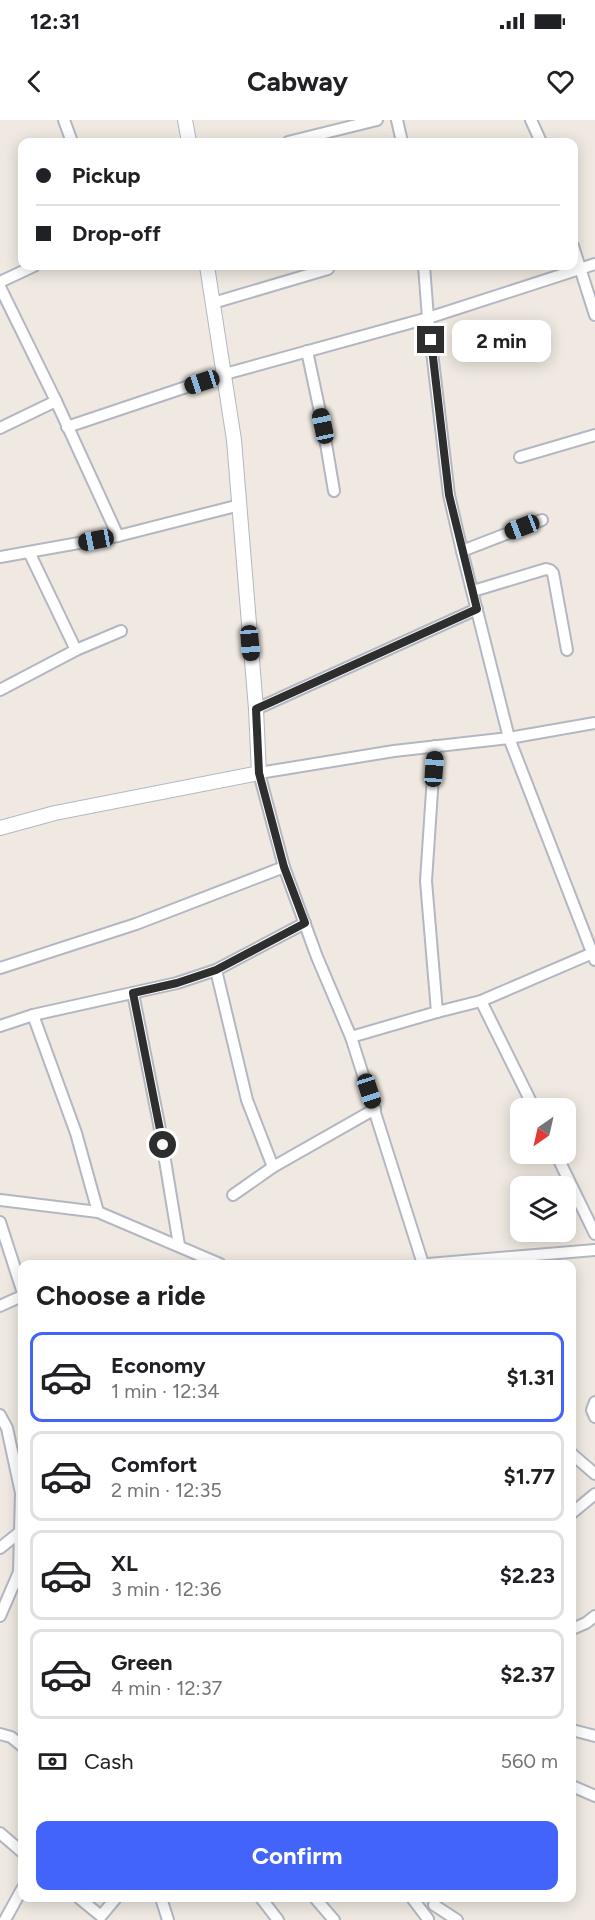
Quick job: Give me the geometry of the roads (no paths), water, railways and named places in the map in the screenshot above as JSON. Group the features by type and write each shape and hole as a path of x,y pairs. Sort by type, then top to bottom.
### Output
{"street":[{"path":"64,120 71,138"},
{"path":"185,120 188,138"},
{"path":"304,138 377,120"},
{"path":"397,120 401,138"},
{"path":"531,120 539,138"},
{"path":"578,262 595,315"},
{"path":"580,269 595,264"},
{"path":"27,270 0,285 4,307 56,401 118,536"},
{"path":"208,270 234,440 259,773 284,867 317,957 351,1037 425,1260"},
{"path":"213,303 325,270"},
{"path":"351,1037 481,1001 594,955 510,738 462,551 449,495 424,270"},
{"path":"67,427 225,374 428,318 577,270"},
{"path":"307,351 334,491"},
{"path":"0,428 56,401"},
{"path":"520,457 595,435"},
{"path":"0,557 118,536 240,505"},
{"path":"462,551 542,520"},
{"path":"29,552 76,650"},
{"path":"473,591 546,568 550,570 553,573 567,650"},
{"path":"256,709 477,609"},
{"path":"0,690 76,650 121,631"},
{"path":"0,828 55,813 259,773 394,751 510,738 595,723"},
{"path":"435,746 426,881 437,1012"},
{"path":"0,968 136,924 284,867"},
{"path":"0,1026 33,1015 177,983 216,970 305,923"},
{"path":"216,970 247,1100 273,1167"},
{"path":"133,993 159,1125 179,1245"},
{"path":"481,1001 529,1098"},
{"path":"33,1015 76,1133 98,1212"},
{"path":"233,1195 273,1167 375,1109"},
{"path":"561,1164 595,1234"},
{"path":"0,1200 98,1212 211,1260"},
{"path":"0,1222 18,1278"},
{"path":"474,1260 595,1250"},
{"path":"0,1306 18,1298"},
{"path":"595,1402 592,1410 595,1417"},
{"path":"0,1415 18,1482"},
{"path":"576,1457 595,1474"},
{"path":"576,1510 595,1494"},
{"path":"0,1548 18,1534"},
{"path":"0,1616 18,1581"},
{"path":"576,1627 595,1616"},
{"path":"576,1731 595,1736"},
{"path":"0,1734 11,1737 18,1743"},
{"path":"576,1788 595,1796"},
{"path":"0,1833 18,1849"},
{"path":"5,1920 18,1896"},
{"path":"83,1902 100,1918 113,1902"},
{"path":"162,1902 168,1920"},
{"path":"264,1902 278,1920"},
{"path":"318,1902 334,1920"},
{"path":"415,1902 428,1919"},
{"path":"428,1919 435,1902"},
{"path":"436,1902 457,1920"}]}
